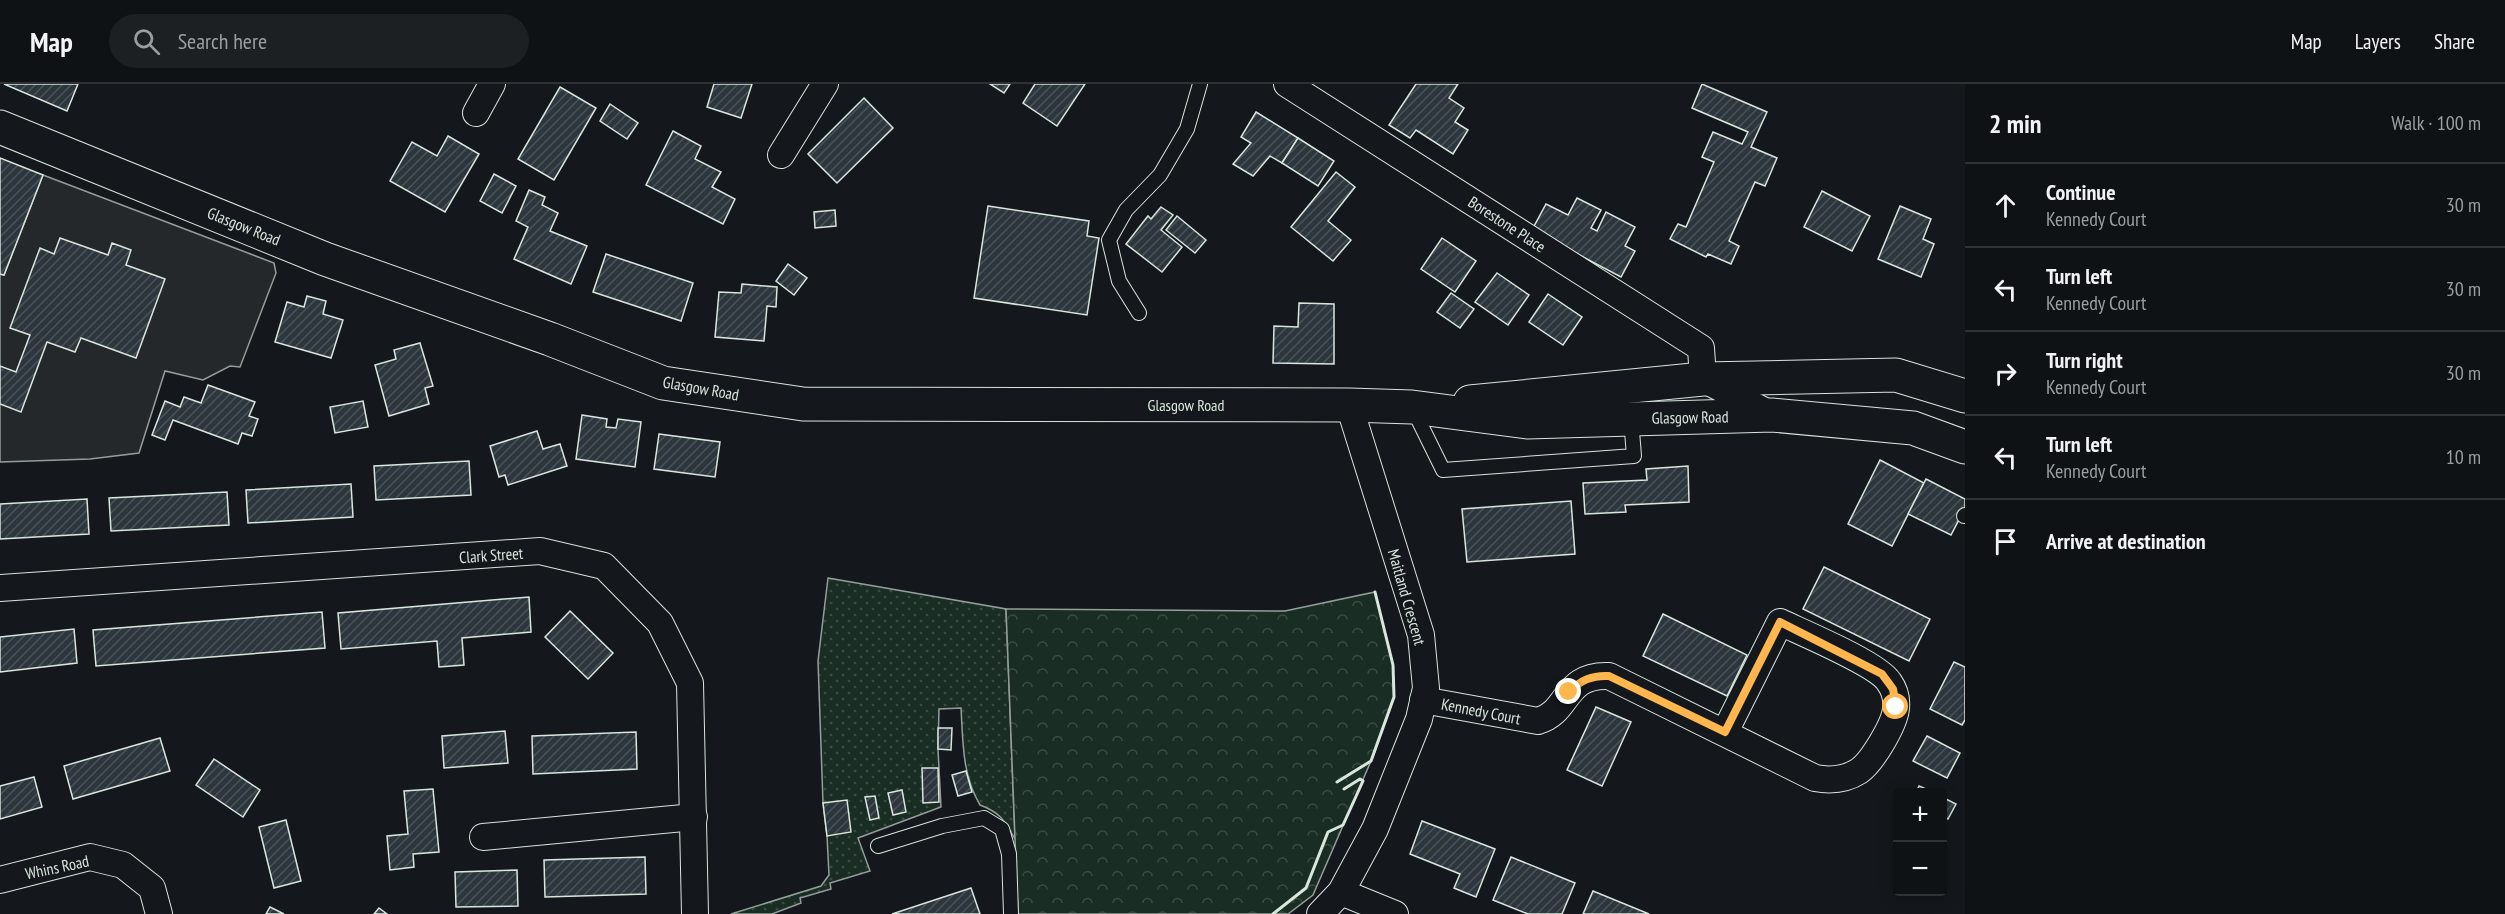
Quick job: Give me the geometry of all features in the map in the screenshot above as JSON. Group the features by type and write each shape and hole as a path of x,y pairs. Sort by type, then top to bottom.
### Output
{"main road":[{"name":"Glasgow Road","path":"0,127 325,259 550,339 663,383 802,404 1349,405 1412,407 1527,422 1772,415 1912,428 1965,447"},
{"name":"Glasgow Road","path":"1412,407 1703,379 1896,375 1965,396"}],"street":[{"path":"476,113 492,84"},
{"path":"781,155 825,84"},
{"name":"Borestone Place","path":"1287,84 1701,348 1703,379"},
{"path":"1703,379 1772,415"},
{"name":"Maitland Crescent","path":"1320,914 1341,892 1375,829 1419,719 1426,688 1421,635 1349,405"},
{"name":"Clark Street","path":"0,588 540,551 604,566 660,623 690,683 695,914"},
{"name":"Kennedy Court","path":"1423,700 1538,721 1550,716 1577,683 1598,675 1609,676 1815,778 1837,779 1861,770 1872,759 1895,716 1896,698 1889,681 1875,669 1780,622 1725,732"},
{"path":"483,837 694,818"},
{"name":"Whins Road","path":"0,880 90,857 123,865 152,888 159,914"},
{"path":"1341,892 1395,914"}],"lane":[{"path":"1139,313 1119,281 1109,240 1126,210 1160,175 1187,129 1200,84"},
{"path":"1412,407 1443,470 1634,456 1631,419"},
{"path":"878,846 942,826 984,818 1002,829 1007,846 1011,914"}],"green space":[{"path":"828,578 1006,609 1015,839 1001,818 980,805 974,794 963,746 961,708 939,709 938,749 941,807 858,838 870,871 830,883 831,889 800,898 801,903 772,914 731,914 821,886 829,875 823,803 818,661"},
{"path":"1375,592 1393,665 1394,697 1374,754 1313,895 1288,914 1018,914 1006,609 1285,611"}],"shaded area":[{"path":"43,175 274,263 276,273 240,367 230,366 203,380 165,371 139,453 90,459 0,462 0,274 4,275"}],"building":[{"path":"4,84 78,84 67,111"},
{"path":"714,84 752,84 741,118 707,107"},
{"path":"990,84 1010,84 1004,93"},
{"path":"1035,84 1085,84 1057,126 1023,103"},
{"path":"1416,84 1458,84 1449,98 1464,108 1455,122 1468,130 1453,154 1416,130 1410,138 1389,125"},
{"path":"1702,84 1767,112 1751,147 1777,158 1765,186 1755,182 1729,241 1739,246 1731,264 1708,254 1706,257 1670,239 1678,224 1686,227 1714,162 1702,157 1713,132 1742,144 1748,132 1692,108"},
{"path":"560,87 596,108 554,180 518,159"},
{"path":"864,98 893,128 837,183 808,154"},
{"path":"610,104 638,123 627,139 600,121"},
{"path":"1256,112 1298,138 1282,163 1270,156 1253,176 1233,164 1251,143 1241,137"},
{"path":"673,131 701,146 695,159 721,172 712,187 735,199 723,224 646,185"},
{"path":"448,136 479,154 445,212 390,181 412,142 437,156"},
{"path":"1298,138 1334,161 1318,186 1282,163"},
{"path":"0,158 43,175 4,275 0,274"},
{"path":"1336,172 1355,187 1328,221 1351,240 1333,261 1291,227"},
{"path":"494,174 516,186 502,213 480,201"},
{"path":"529,190 545,197 542,205 558,213 550,231 587,246 571,284 514,259 528,227 516,221"},
{"path":"1822,191 1870,216 1852,251 1804,227"},
{"path":"1577,198 1601,210 1591,228 1597,231 1606,212 1635,227 1625,246 1635,251 1621,277 1532,230 1546,204 1568,215"},
{"path":"988,206 1089,221 1087,236 1099,238 1087,315 974,298"},
{"path":"1900,206 1931,219 1923,239 1934,244 1921,277 1878,259"},
{"path":"1161,207 1173,215 1161,230 1182,247 1162,272 1126,244 1148,216 1151,219"},
{"path":"835,210 836,226 815,228 814,212"},
{"path":"1177,216 1206,240 1195,253 1166,230"},
{"path":"60,238 108,255 112,243 131,250 126,265 165,279 136,358 81,338 75,352 47,342 21,412 0,404 0,366 16,372 30,335 10,328 40,248 54,254"},
{"path":"1442,238 1476,261 1455,292 1421,269"},
{"path":"606,254 693,283 681,321 593,292"},
{"path":"788,264 807,278 794,295 776,281"},
{"path":"1497,273 1529,295 1508,325 1475,302"},
{"path":"742,284 777,287 776,307 767,306 764,341 715,337 719,292 741,293"},
{"path":"1451,293 1474,309 1460,328 1437,312"},
{"path":"1548,294 1582,317 1563,345 1529,322"},
{"path":"307,296 326,301 323,314 343,320 331,358 275,342 287,302 304,307"},
{"path":"1299,303 1334,304 1334,364 1273,363 1274,326 1298,327"},
{"path":"420,343 433,386 425,388 429,404 389,416 375,365 396,359 394,350"},
{"path":"208,385 255,402 249,416 258,419 252,436 242,433 238,444 173,420 165,440 152,435 165,401 180,407 184,397 201,403"},
{"path":"363,401 368,427 335,433 330,407"},
{"path":"582,415 607,419 606,427 616,428 618,419 641,422 635,467 576,459"},
{"path":"537,431 543,449 560,444 567,466 508,485 505,475 499,477 490,446"},
{"path":"659,434 720,442 715,477 654,469"},
{"path":"1880,460 1924,483 1892,546 1848,524"},
{"path":"469,461 471,495 376,500 374,466"},
{"path":"1688,466 1689,502 1625,505 1626,512 1585,514 1583,483 1647,480 1646,469"},
{"path":"1926,479 1965,499 1965,508 1951,535 1908,514"},
{"path":"351,484 353,517 248,523 246,490"},
{"path":"227,492 229,525 111,531 109,498"},
{"path":"87,499 89,534 0,539 0,504"},
{"path":"1571,501 1575,554 1467,562 1462,509"},
{"path":"1824,567 1930,619 1909,661 1803,609"},
{"path":"529,597 531,632 462,638 464,665 439,667 437,641 341,649 338,613"},
{"path":"570,611 613,653 588,679 545,637"},
{"path":"322,612 325,648 96,666 93,630"},
{"path":"1663,614 1747,655 1727,696 1643,656"},
{"path":"74,629 77,663 0,672 0,637"},
{"path":"1954,662 1965,667 1965,720 1962,725 1930,709"},
{"path":"1596,707 1631,722 1602,786 1567,770"},
{"path":"938,728 952,728 951,750 938,749"},
{"path":"505,731 508,763 444,768 442,736"},
{"path":"636,732 637,769 533,774 532,736"},
{"path":"1927,736 1960,753 1947,778 1913,761"},
{"path":"160,738 170,771 73,799 64,766"},
{"path":"214,759 260,790 243,817 196,785"},
{"path":"922,768 938,768 939,802 923,803"},
{"path":"966,771 972,792 958,796 952,775"},
{"path":"34,777 42,807 0,819 0,786"},
{"path":"433,789 439,852 413,854 414,867 390,870 387,836 408,834 404,791"},
{"path":"902,790 906,812 893,815 888,793"},
{"path":"875,796 879,818 870,820 865,797"},
{"path":"847,800 851,832 827,836 823,803"},
{"path":"1947,800 1956,804 1947,818"},
{"path":"286,820 301,881 274,888 259,827"},
{"path":"1422,821 1495,849 1476,897 1454,888 1460,874 1410,854"},
{"path":"645,857 646,894 545,897 544,860"},
{"path":"1511,857 1575,883 1562,914 1528,914 1493,900"},
{"path":"517,870 518,906 456,907 455,872"},
{"path":"971,888 980,914 892,914"},
{"path":"1593,891 1649,914 1583,914"},
{"path":"270,907 284,914 266,914"},
{"path":"379,908 387,914 374,914"}],"wall":[{"path":"1337,782 1371,761 1394,697 1393,665 1375,592"},
{"path":"1273,914 1306,888 1328,832 1343,825 1363,781 1360,779 1344,789"}],"route":[{"path":"1569,692 1577,683 1588,678 1598,675 1609,676 1725,732 1780,622 1882,674 1893,689 1896,707"}]}
